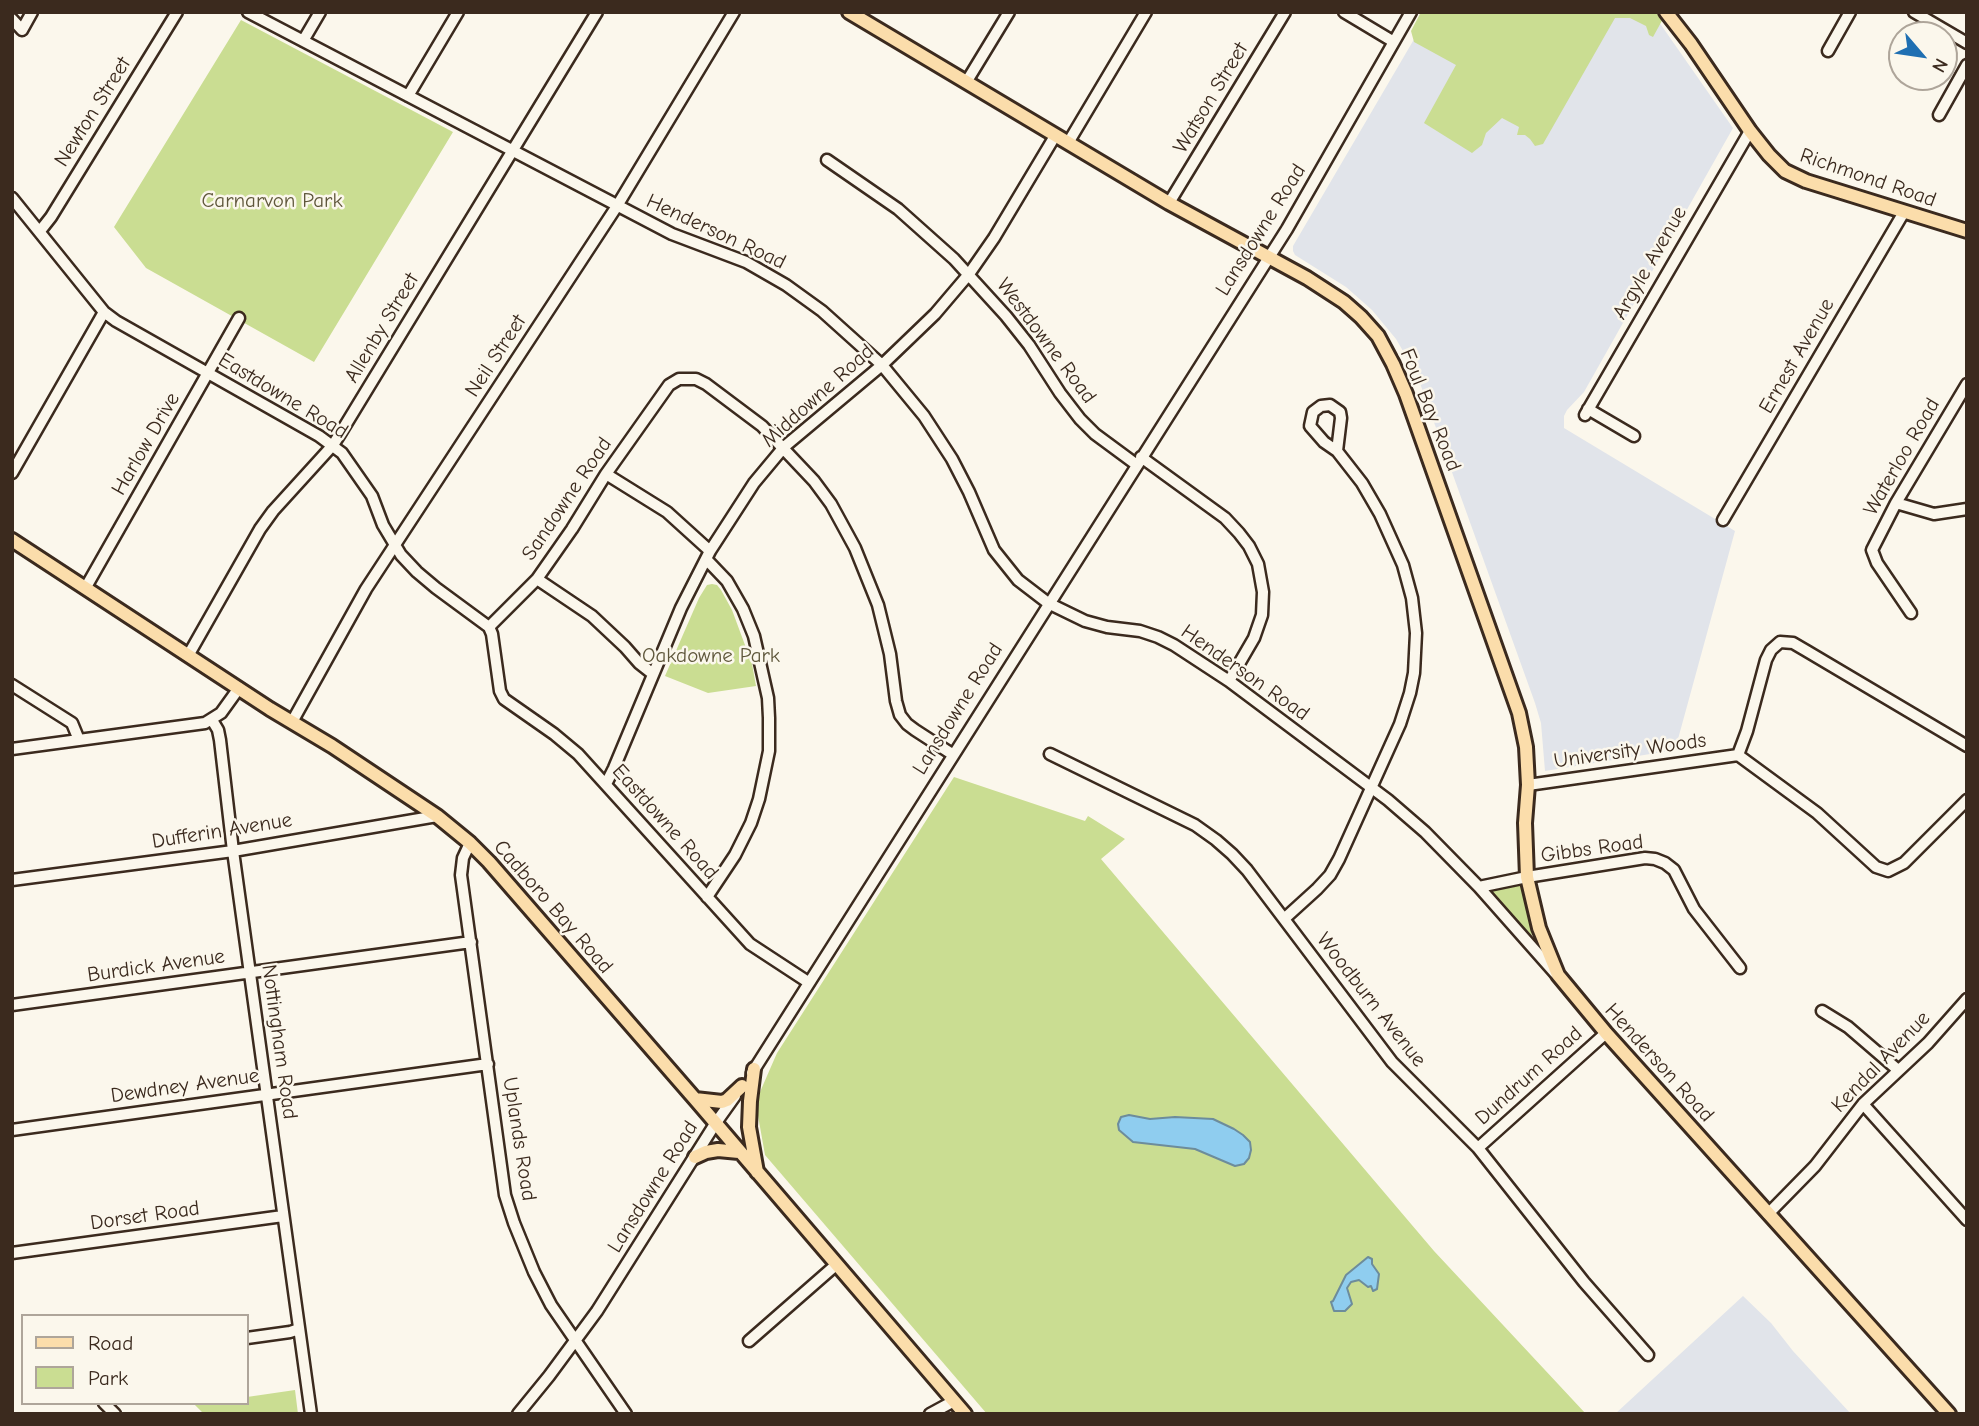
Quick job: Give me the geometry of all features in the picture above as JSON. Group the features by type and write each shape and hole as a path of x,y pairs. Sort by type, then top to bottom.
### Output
{"main road":[{"name":"Foul Bay Road","path":"849,12 868,17 1068,143 1169,203 1290,268 1344,302 1362,317 1378,336 1394,364 1429,455 1519,713 1526,747 1528,785 1525,823 1527,877 1539,929 1558,975"},
{"name":"Richmond Road","path":"1666,12 1750,131 1769,155 1793,176 1967,231"},
{"name":"Cadboro Bay Road","path":"12,540 438,816 470,843 695,1099 965,1414"},
{"name":"Henderson Road","path":"1558,975 1606,1033 1949,1414"},
{"path":"754,1069 749,1127 757,1172"},
{"path":"695,1099 722,1102 743,1086"},
{"path":"695,1157 718,1150 739,1152"}],"street":[{"path":"12,19 22,30 32,12"},
{"name":"Newton Street","path":"40,231 177,12"},
{"name":"Henderson Road","path":"248,12 672,234 747,262 822,311 882,365 908,395 940,439 969,492 994,550 1018,580 1048,603 1085,621 1158,637 1229,681 1371,787 1425,832 1558,975"},
{"path":"303,41 320,12"},
{"path":"408,96 458,12"},
{"name":"Allenby Street","path":"189,654 260,529 333,445 597,12"},
{"name":"Neil Street","path":"292,722 366,589 617,206 734,12"},
{"path":"967,81 1009,12"},
{"path":"1068,143 1146,12"},
{"name":"Watson Street","path":"1169,203 1285,12"},
{"path":"1344,12 1394,42"},
{"name":"Lansdowne Road","path":"518,1414 611,1290 715,1124 754,1069 1287,229 1411,12"},
{"path":"1828,51 1850,12"},
{"path":"1914,12 1967,43"},
{"path":"1939,115 1967,65"},
{"name":"Argyle Avenue","path":"1634,436 1586,412 1750,131"},
{"name":"Middowne Road","path":"606,783 681,608 708,555 754,483 783,447 882,365 935,314 969,274 994,238 1055,135"},
{"name":"Westdowne Road","path":"827,160 898,209 969,274 1029,345 1060,393 1094,433 1225,518 1240,533 1258,564 1263,592 1262,615 1254,638 1229,681"},
{"name":"Eastdowne Road","path":"12,198 104,312 333,445 360,477 372,496 394,545 408,563 489,627 500,691 504,699 565,743 606,783 750,944 808,982"},
{"name":"Ernest Avenue","path":"1723,520 1904,212"},
{"path":"12,473 104,312"},
{"name":"Harlow Drive","path":"86,587 239,318"},
{"name":"Sandowne Road","path":"489,627 537,579 669,385 679,379 688,378 706,384 762,426 783,447"},
{"name":"Waterloo Road","path":"1911,613 1877,563 1872,550 1896,503 1966,390"},
{"path":"1284,919 1330,874 1406,710 1414,673 1416,633 1412,598 1403,565 1380,514 1362,483 1336,451 1314,433 1310,426 1313,412 1321,406 1330,405 1340,412 1336,451"},
{"path":"783,447 831,504 855,548 880,615 890,654 900,715 907,724 952,754"},
{"path":"606,474 667,512 708,555 743,609 754,636 768,698 766,769 760,799 751,823 735,855 707,897"},
{"path":"1896,503 1934,514 1967,509"},
{"path":"537,579 592,616 653,674"},
{"name":"University Woods","path":"1738,755 1747,732 1766,660 1771,650 1780,642 1793,643 1967,746"},
{"path":"12,685 72,723 79,740"},
{"path":"12,749 205,723 221,713 239,688"},
{"name":"Nottingham Road","path":"212,720 220,740 310,1414"},
{"name":"Woodburn Avenue","path":"1050,754 1174,814 1216,840 1247,870 1392,1062 1478,1148 1584,1282 1648,1355"},
{"name":"University Woods","path":"1528,785 1738,755 1817,813 1876,867 1888,871 1904,863 1967,800"},
{"name":"Dufferin Avenue","path":"12,880 233,850 438,816"},
{"name":"Uplands Road","path":"470,843 463,858 461,875 505,1195 534,1272 551,1305 625,1414"},
{"name":"Gibbs Road","path":"1479,887 1645,858 1655,859 1674,870 1694,909 1740,968"},
{"name":"Burdick Avenue","path":"12,1005 471,942"},
{"name":"Kendal Avenue","path":"1768,1214 1815,1166 1863,1104 1928,1043 1967,999"},
{"path":"1822,1011 1848,1027 1898,1070"},
{"name":"Dundrum Road","path":"1478,1148 1606,1033"},
{"name":"Dewdney Avenue","path":"12,1130 488,1064"},
{"path":"1863,1104 1964,1213"},
{"name":"Dorset Road","path":"12,1254 283,1216"},
{"path":"749,1341 837,1264"},
{"path":"248,1338 299,1329"},
{"path":"930,1414 954,1401"}],"shaded area":[{"path":"1430,12 1652,12 1733,128 1584,392 1564,416 1564,428 1735,531 1675,750 1545,771 1541,723 1535,703 1417,375 1396,339 1372,310 1346,287 1295,255 1293,251 1293,246"},
{"path":"1743,1296 1771,1323 1851,1414 1615,1414"}],"green space":[{"path":"1421,12 1657,12 1664,17 1653,37 1649,35 1646,26 1630,18 1615,18 1543,144 1535,146 1525,135 1517,135 1519,127 1502,118 1486,133 1482,145 1472,153 1424,123 1456,65 1414,42 1411,31"},
{"name":"Carnarvon Park","path":"241,20 453,132 314,362 146,268 114,227"},
{"name":"Oakdowne Park","path":"712,584 721,590 732,610 752,664 756,686 708,693 665,676 699,598 707,585"},
{"path":"954,777 1085,821 1088,816 1125,839 1101,859 1434,1251 1586,1414 987,1414 765,1155 757,1110 760,1092 777,1053"},
{"path":"1519,885 1522,887 1531,937 1490,895 1492,889"},
{"path":"295,1390 298,1414 204,1414 195,1405 248,1405 248,1397"}],"water":[{"path":"1129,1115 1150,1119 1213,1119 1234,1129 1250,1142 1249,1158 1244,1164 1235,1166 1195,1149 1133,1142 1119,1130 1118,1124 1121,1117"},
{"path":"1368,1257 1372,1259 1372,1264 1379,1274 1377,1289 1373,1291 1371,1286 1368,1287 1359,1280 1351,1282 1347,1288 1352,1304 1345,1311 1334,1311 1331,1302 1346,1275"}]}
